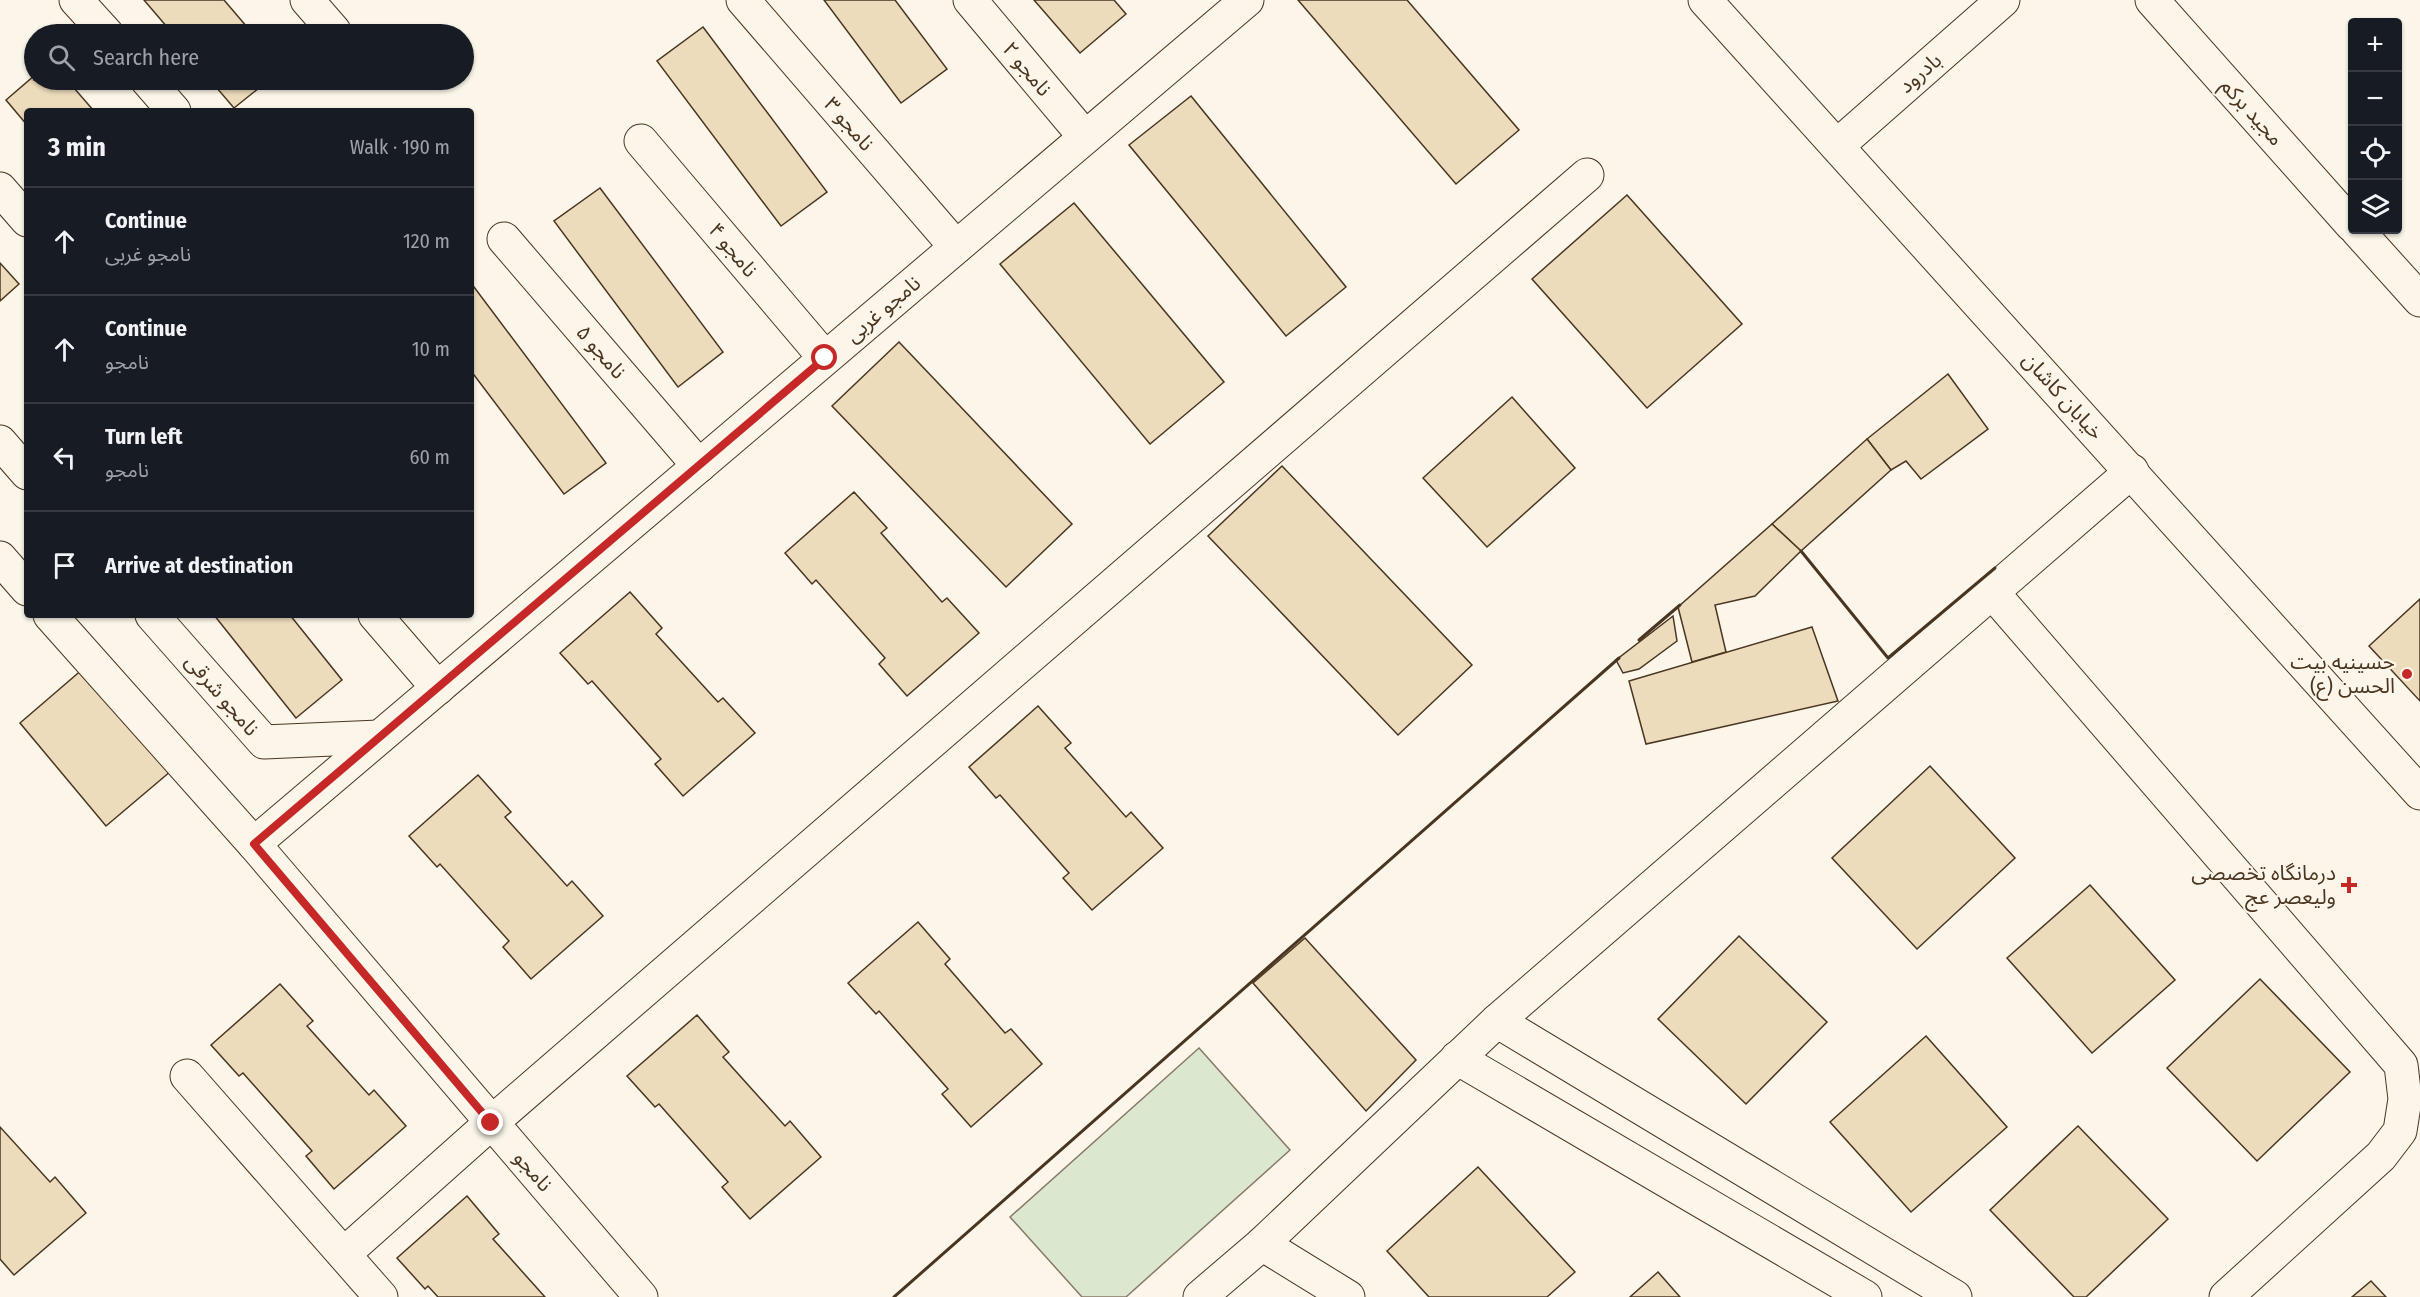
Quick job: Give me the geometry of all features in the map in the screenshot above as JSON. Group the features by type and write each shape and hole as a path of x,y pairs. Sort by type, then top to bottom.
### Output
{"street":[{"path":"76,0 98,24"},
{"path":"307,0 328,24"},
{"name":"نامجو ۳","path":"743,0 956,247"},
{"name":"نامجو ۲","path":"970,0 1085,137"},
{"name":"خیابان کاشان","path":"1705,0 2420,793"},
{"name":"بادرود","path":"1837,146 2003,0"},
{"name":"مجید برکم","path":"2152,0 2348,220"},
{"name":"نامجو غربی","path":"254,844 1085,137 1232,5"},
{"path":"156,90 171,108"},
{"name":"نامجو ۴","path":"641,141 825,358"},
{"path":"344,1254 491,1123 1587,175"},
{"path":"0,189 24,217"},
{"path":"2361,234 2420,300"},
{"name":"نامجو ۵","path":"504,239 699,466"},
{"path":"0,442 24,470"},
{"path":"1200,1297 1262,1244 1497,1021 2132,471"},
{"path":"0,558 24,586"},
{"path":"1992,592 2401,1065 2405,1100 2400,1131 2381,1156 2226,1297"},
{"name":"نامجو","path":"53,618 254,844 641,1297"},
{"name":"نامجو شرقی","path":"155,618 264,742 379,737"},
{"path":"378,618 438,688"},
{"path":"1497,1021 1955,1297"},
{"path":"1457,1058 1864,1297"},
{"path":"188,1077 381,1297"},
{"path":"1262,1244 1348,1297"}],"green space":[{"path":"1199,1048 1290,1150 1126,1297 1082,1297 1010,1217"}],"building":[{"path":"144,0 224,0 244,24 164,24"},
{"path":"824,0 895,0 947,69 901,103"},
{"path":"1034,0 1114,0 1126,14 1080,53"},
{"path":"1298,0 1407,0 1519,130 1456,184"},
{"path":"703,27 827,192 781,226 657,61"},
{"path":"24,85 24,90 76,90 91,108 24,108 24,121 6,100"},
{"path":"219,90 256,90 234,108"},
{"path":"1191,96 1346,287 1286,336 1129,145"},
{"path":"600,188 723,352 678,387 554,221"},
{"path":"1627,195 1742,324 1647,408 1532,279"},
{"path":"1074,203 1224,382 1150,444 1000,264"},
{"path":"0,263 19,284 0,301"},
{"path":"474,287 606,463 564,494 474,375"},
{"path":"899,342 1072,524 1006,587 832,406"},
{"path":"1948,374 1988,429 1921,479 1906,461 1891,470 1867,439"},
{"path":"1512,397 1575,468 1487,547 1423,478"},
{"path":"1867,439 1891,470 1801,551 1772,524"},
{"path":"1282,466 1472,665 1398,735 1208,536"},
{"path":"854,492 887,528 881,533 942,602 947,598 979,633 907,696 879,664 885,658 816,580 812,584 785,553"},
{"path":"1772,524 1801,551 1755,596 1715,605 1726,652 1692,662 1678,607"},
{"path":"630,592 662,628 656,634 718,702 723,698 755,733 683,796 655,764 661,759 592,681 588,684 560,653"},
{"name":"حسینیه بیت الحسن (ع)","path":"2420,599 2420,701 2369,646"},
{"path":"1673,616 1677,641 1639,669 1623,673 1616,660"},
{"path":"216,618 292,618 342,680 296,718"},
{"path":"1812,627 1838,701 1646,744 1629,681"},
{"path":"84,668 171,771 106,826 20,723"},
{"path":"1038,706 1071,743 1065,748 1126,817 1131,812 1163,848 1092,910 1063,878 1069,873 1000,795 996,798 969,767"},
{"path":"1930,766 2015,858 1917,949 1832,858"},
{"path":"478,775 511,812 505,817 567,886 572,881 603,916 531,979 503,947 509,941 440,864 437,867 409,836"},
{"path":"2090,885 2175,980 2092,1053 2007,958"},
{"path":"918,922 950,959 945,964 1005,1033 1011,1029 1042,1064 971,1127 942,1094 948,1089 879,1011 876,1014 848,983"},
{"path":"1739,936 1827,1022 1746,1104 1658,1019"},
{"path":"1305,938 1416,1060 1366,1111 1253,983"},
{"path":"2260,979 2350,1072 2257,1161 2167,1068"},
{"path":"280,984 313,1021 307,1026 369,1095 374,1090 406,1126 334,1189 306,1156 312,1151 243,1073 239,1076 211,1045"},
{"path":"697,1015 729,1052 723,1057 785,1126 790,1121 821,1157 750,1219 722,1187 728,1182 659,1104 655,1107 627,1076"},
{"path":"1926,1036 2007,1127 1911,1212 1830,1122"},
{"path":"2078,1126 2168,1219 2086,1297 2074,1297 1990,1210"},
{"path":"0,1127 50,1182 55,1177 86,1213 14,1275 0,1259"},
{"path":"1478,1167 1575,1272 1547,1297 1429,1297 1387,1251"},
{"path":"467,1196 499,1234 493,1239 545,1297 438,1297 428,1286 425,1289 397,1258"},
{"path":"1658,1272 1680,1297 1630,1297"},
{"path":"2371,1281 2386,1297 2352,1297"}],"wall":[{"path":"1801,551 1888,658 1995,568"},
{"path":"1639,640 1680,605"},
{"path":"894,1297 1619,658"}],"place":[{"name":"حسینیه بیت الحسن (ع)","path":"2407,674"},
{"name":"درمانگاه تخصصی ولیعصر عج","path":"2349,885"}],"route":[{"path":"491,1123 254,844 825,358"}]}
